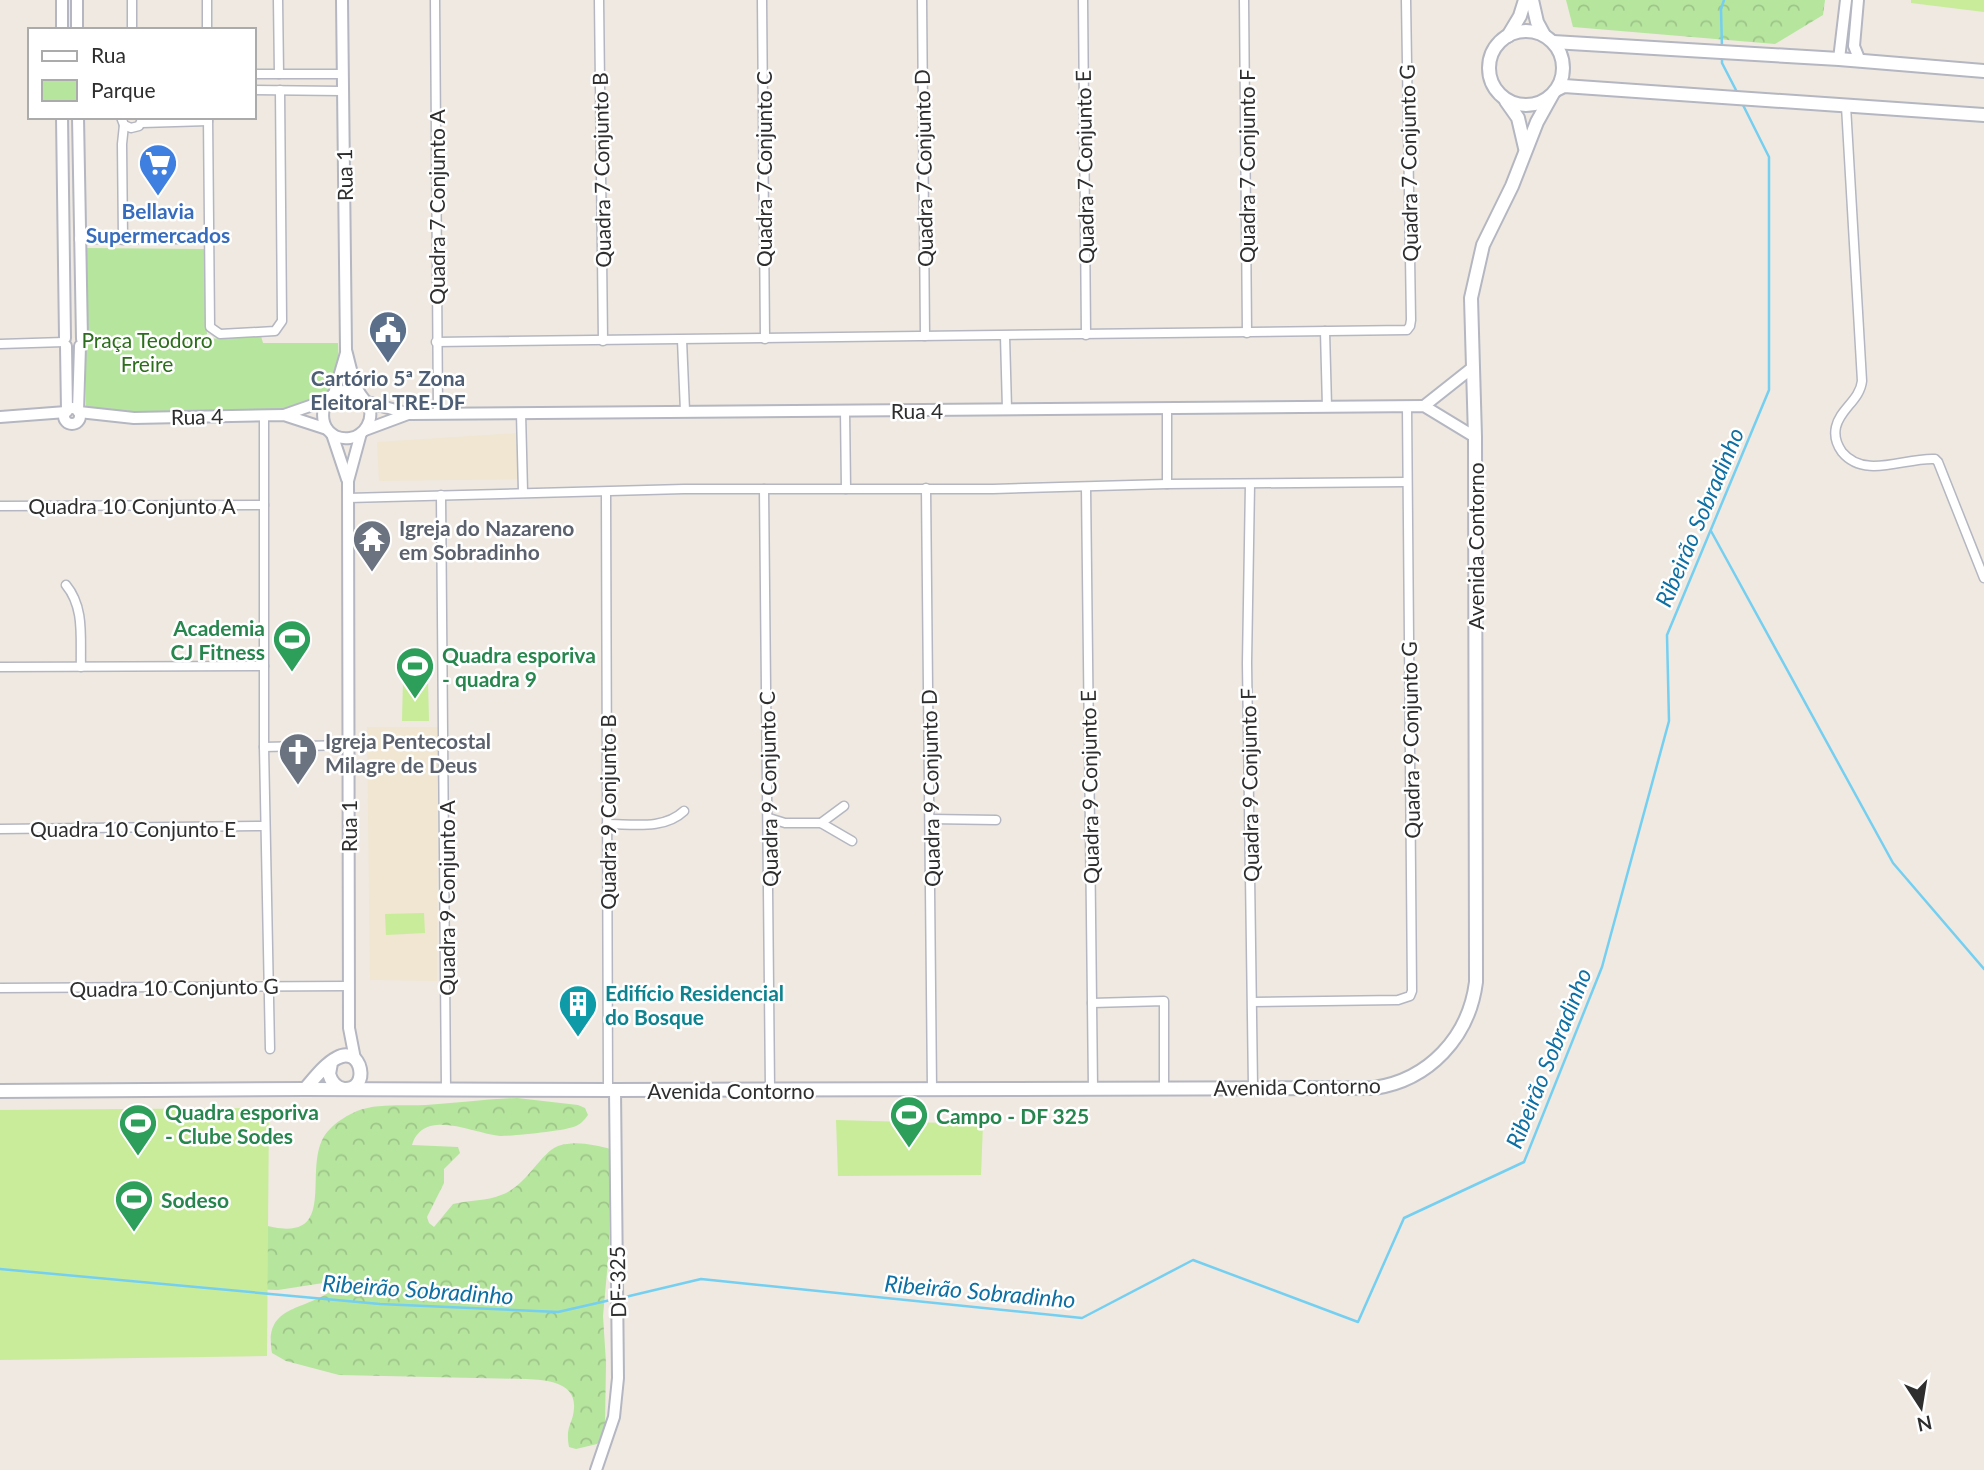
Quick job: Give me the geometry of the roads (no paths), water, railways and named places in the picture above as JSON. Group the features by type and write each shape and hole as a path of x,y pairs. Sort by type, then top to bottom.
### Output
{"main road":[{"path":"1525,0 1520,16 1507,36 1497,44 1488,67 1490,80 1496,91 1518,118 1525,152"},
{"path":"1532,0 1537,22 1559,50 1564,69 1555,92"},
{"path":"1507,36 1532,31 1548,38 1984,71"},
{"path":"1505,100 1530,106 1542,103 1564,86 1984,115"},
{"name":"Avenida Contorno","path":"0,1091 1374,1087 1406,1079 1424,1069 1459,1034 1471,1008 1476,982 1475,437 1471,298 1483,245 1513,186 1537,122 1555,92"},
{"path":"305,1089 333,1061 345,1055 389,1089"},
{"path":"333,1061 329,1074 331,1080 345,1089 359,1081 358,1064"}],"street":[{"path":"62,0 62,28"},
{"path":"77,0 77,28"},
{"path":"132,0 132,28"},
{"path":"207,0 207,28"},
{"path":"278,0 279,74"},
{"name":"Rua 1","path":"342,0 346,350"},
{"name":"Quadra 7 Conjunto A","path":"435,0 438,413"},
{"name":"Quadra 7 Conjunto B","path":"599,0 603,341"},
{"name":"Quadra 7 Conjunto C","path":"762,0 765,339"},
{"name":"Quadra 7 Conjunto D","path":"922,0 925,336"},
{"name":"Quadra 7 Conjunto E","path":"1083,0 1086,335"},
{"name":"Quadra 7 Conjunto F","path":"1244,0 1247,333"},
{"name":"Quadra 7 Conjunto G","path":"1325,331 1403,330 1410,326 1406,0"},
{"path":"1839,59 1846,0"},
{"path":"1858,0 1854,46 1860,61"},
{"path":"256,74 342,74"},
{"path":"309,74 309,90"},
{"path":"256,90 342,91"},
{"path":"123,240 123,121 135,128 142,120 208,119 210,327 220,334 275,331 282,321 280,90"},
{"path":"1846,106 1862,381 1858,395 1839,419 1835,429 1836,443 1844,454 1865,467 1930,458 1938,461 1984,578"},
{"path":"62,119 65,342 72,414"},
{"path":"72,414 81,342 78,119"},
{"path":"62,146 68,141 78,145"},
{"path":"63,164 69,167 78,163"},
{"path":"79,239 209,239"},
{"path":"436,342 1325,331 1327,407"},
{"path":"1005,336 1007,409"},
{"path":"682,340 685,411"},
{"path":"0,344 65,342 73,350 81,342"},
{"path":"346,350 331,397 322,414 348,481"},
{"path":"346,350 370,416 348,481"},
{"path":"1472,368 1424,406 1475,437"},
{"path":"285,415 347,391 410,414"},
{"name":"Quadra 9 Conjunto G","path":"1253,1002 1398,1000 1410,996 1413,982 1407,406"},
{"name":"Rua 4","path":"410,414 1424,406"},
{"path":"1167,408 1167,484"},
{"path":"845,410 846,489"},
{"path":"521,413 523,492"},
{"name":"Rua 4","path":"0,417 72,414 285,415"},
{"path":"285,415 346,438 410,414"},
{"path":"264,415 264,747 270,1049"},
{"name":"Rua 1","path":"348,481 349,1028 358,1064"},
{"path":"348,498 523,492 1407,482"},
{"name":"Quadra 9 Conjunto F","path":"1250,484 1248,663 1253,1087"},
{"name":"Quadra 9 Conjunto E","path":"1086,487 1093,1088"},
{"name":"Quadra 9 Conjunto D","path":"926,488 932,1089"},
{"name":"Quadra 9 Conjunto C","path":"764,489 770,1089"},
{"name":"Quadra 9 Conjunto B","path":"606,492 607,824 612,1090"},
{"name":"Quadra 9 Conjunto A","path":"441,495 446,1090"},
{"name":"Quadra 10 Conjunto A","path":"0,506 264,505"},
{"path":"66,585 75,596 79,607 81,667"},
{"path":"0,667 264,666"},
{"path":"264,747 348,746"},
{"path":"821,823 844,806"},
{"path":"607,824 659,824 670,821 684,811"},
{"path":"769,818 785,823 821,823 852,841"},
{"path":"930,819 996,820"},
{"name":"Quadra 10 Conjunto E","path":"0,829 265,826"},
{"name":"Quadra 10 Conjunto G","path":"0,988 349,986"},
{"path":"1092,1003 1164,1001 1164,1087"},
{"name":"Rua 1","path":"333,1061 349,1028"},
{"name":"DF-325","path":"596,1470 614,1417 618,1354 612,1090"}],"waterway":[{"name":"Ribeirão Sobradinho","path":"1722,49 1721,9 1724,0"},
{"name":"Ribeirão Sobradinho","path":"1722,55 1722,63 1738,94"},
{"name":"Ribeirão Sobradinho","path":"621,1298 701,1279 1082,1318 1193,1260 1358,1322 1404,1218 1524,1162 1602,967 1669,721 1667,635 1769,390 1769,157 1742,103"},
{"path":"1711,531 1893,863 1984,969"},
{"name":"Ribeirão Sobradinho","path":"0,1269 380,1304 558,1312 615,1299"}],"place":[{"name":"Bellavia Supermercados","path":"158,197"},
{"name":"Cartório 5ª Zona Eleitoral TRE-DF","path":"388,364"},
{"name":"Igreja do Nazareno em Sobradinho","path":"372,573"},
{"name":"Academia CJ Fitness","path":"292,673"},
{"name":"Quadra esporiva - quadra 9","path":"415,700"},
{"name":"Igreja Pentecostal Milagre de Deus","path":"298,786"},
{"name":"Edifício Residencial do Bosque","path":"578,1038"},
{"name":"Campo - DF 325","path":"909,1149"},
{"name":"Quadra esporiva - Clube Sodes","path":"138,1157"},
{"name":"Sodeso","path":"134,1233"}],"park label":[{"name":"Praça Teodoro Freire","path":"147,351"}]}
